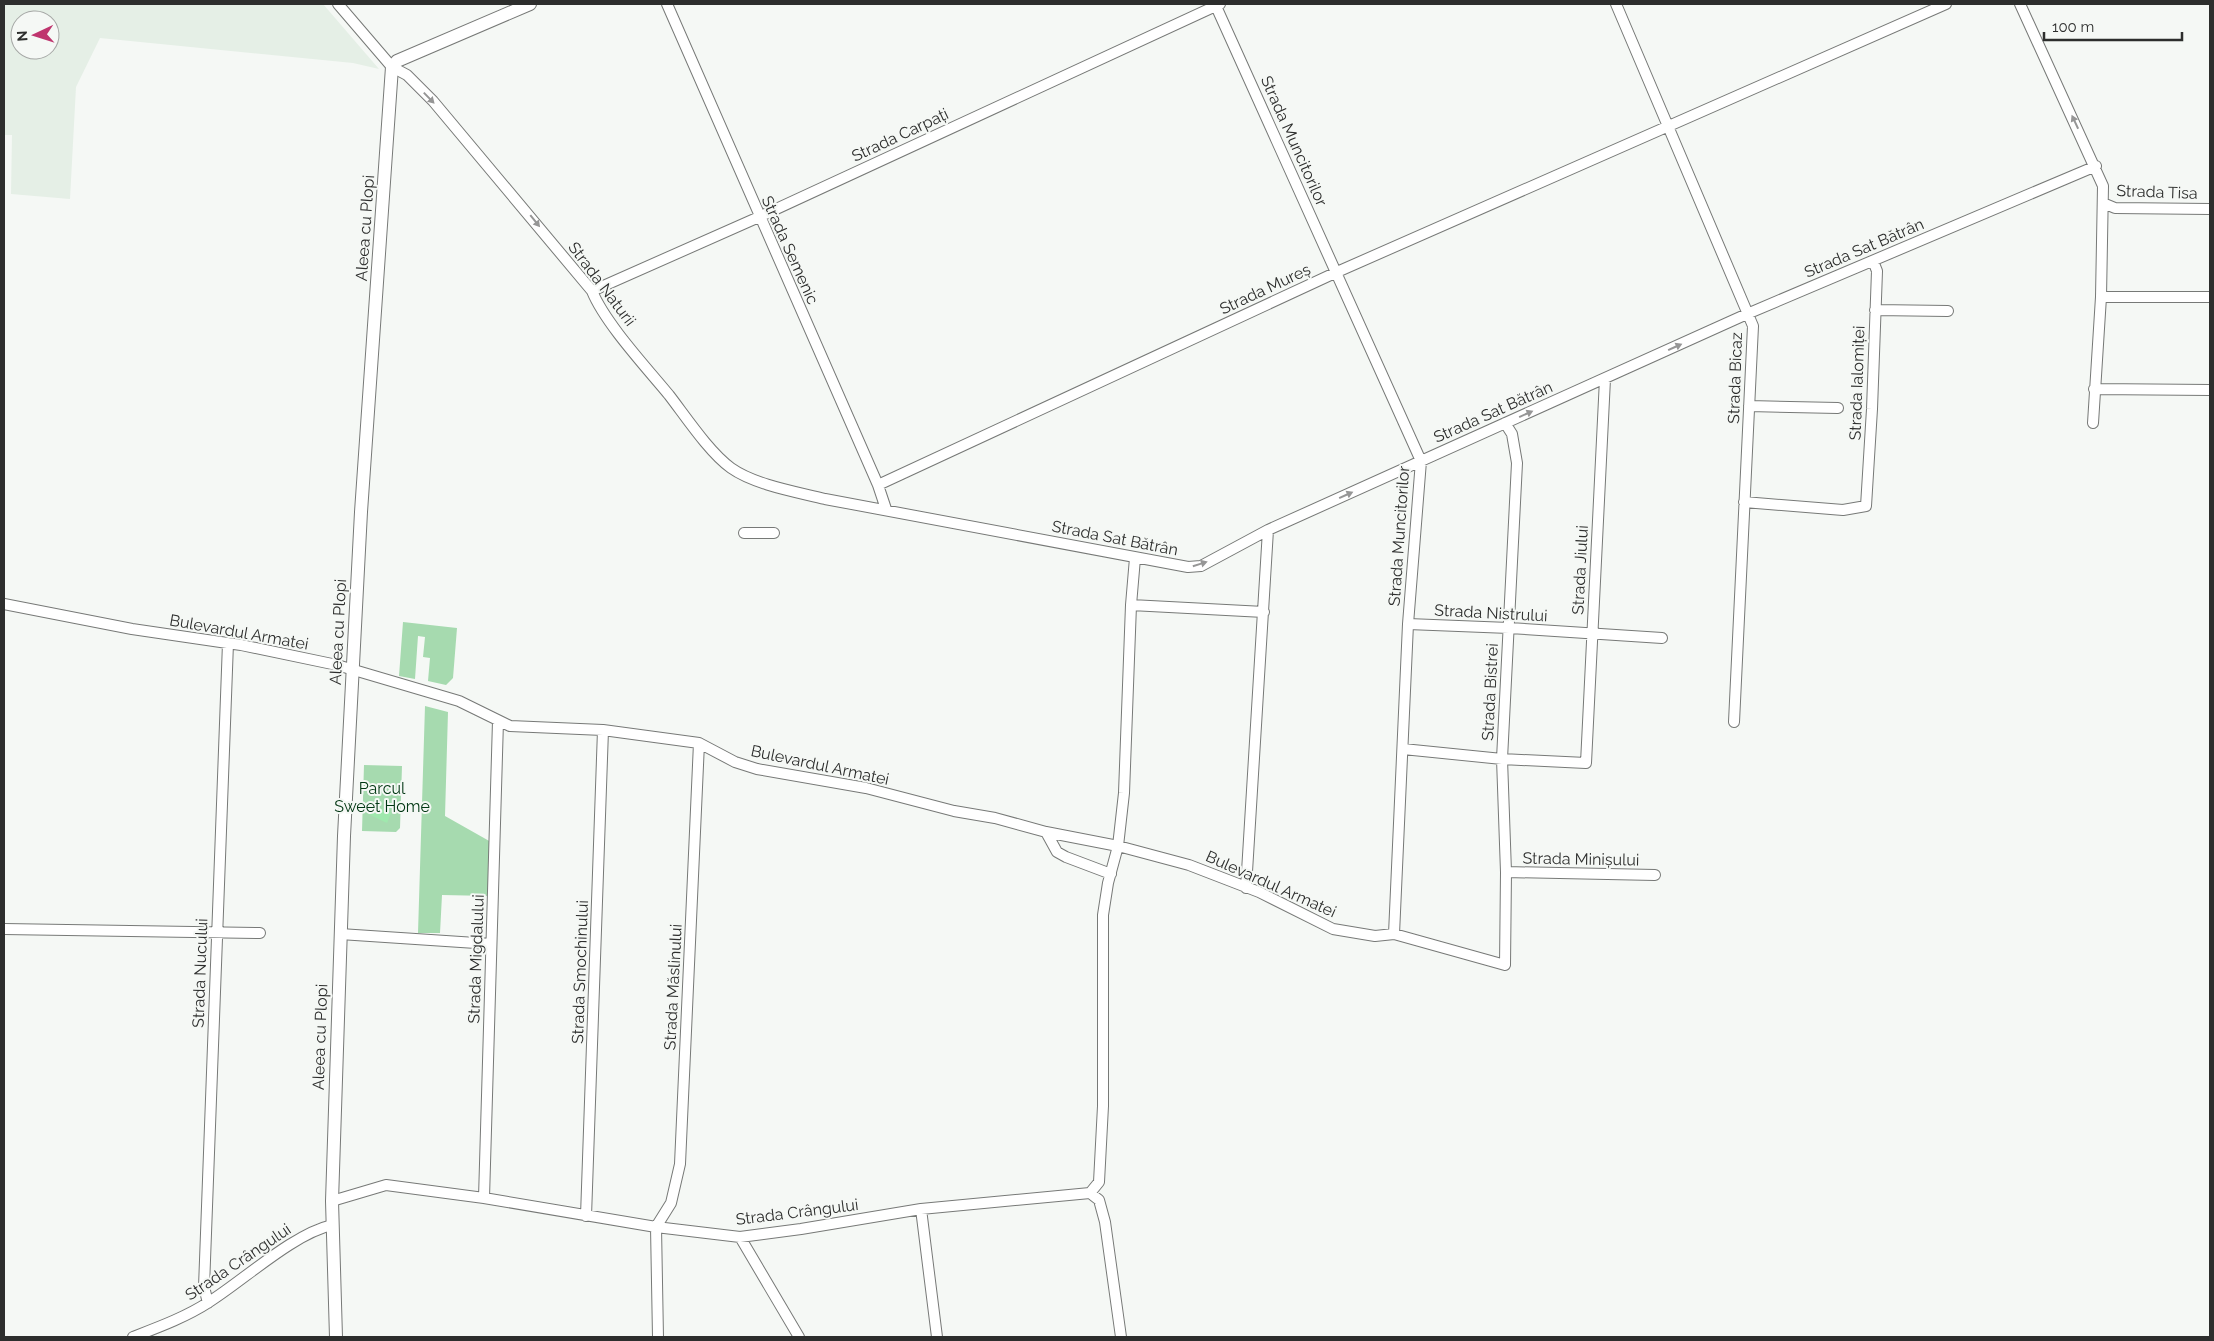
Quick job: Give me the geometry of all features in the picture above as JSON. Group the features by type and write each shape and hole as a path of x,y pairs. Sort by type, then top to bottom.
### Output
{"street":[{"name":"Strada Naturii","path":"338,4 392,66 407,75 433,101 592,291 596,302 648,369 706,442 731,468 750,478 778,487 886,509"},
{"path":"392,66 397,61 530,4"},
{"name":"Strada Semenic","path":"667,4 878,485 886,509"},
{"name":"Strada Carpați","path":"592,291 759,217 1217,4"},
{"name":"Strada Muncitorilor","path":"1217,4 1421,461 1408,624 1394,934"},
{"name":"Strada Bicaz","path":"1616,4 1752,326 1734,722"},
{"name":"Strada Mureș","path":"878,485 1337,272 1946,4"},
{"path":"2020,4 2104,186 2102,203 2101,297 2093,423"},
{"name":"Aleea cu Plopi","path":"336,1337 332,1201 340,934 362,502 392,66"},
{"name":"Strada Sat Bătrân","path":"886,509 1135,558 1188,567 1201,566 1268,530 1747,314 2096,166"},
{"name":"Strada Tisa","path":"2102,203 2115,208 2210,209"},
{"name":"Strada Ialomiței","path":"1744,502 1843,510 1866,506 1872,409 1875,310 1876,271 1873,261"},
{"path":"2101,297 2210,298"},
{"path":"1875,310 1948,311"},
{"name":"Strada Jiului","path":"1502,758 1586,763 1605,379"},
{"path":"2094,389 2210,390"},
{"path":"1749,406 1838,408"},
{"name":"Strada Bistrei","path":"1505,423 1512,434 1517,463 1502,758 1506,872 1505,965"},
{"path":"1246,888 1268,530"},
{"path":"744,532 774,533"},
{"path":"1121,1337 1105,1222 1099,1200 1090,1193 1099,1182 1103,1106 1103,915 1118,846 1124,793 1131,605 1135,558"},
{"name":"Bulevardul Armatei","path":"4,604 132,629 228,643 352,670 459,701 510,726 603,730 699,744 735,762 757,769 866,788 1046,832 1118,846 1189,865 1246,888 1333,929 1375,936 1394,934 1505,965"},
{"path":"1131,605 1264,612"},
{"name":"Strada Nistrului","path":"1408,624 1509,628 1662,638"},
{"name":"Strada Nucului","path":"208,1303 204,1287 228,643"},
{"name":"Strada Migdalului","path":"484,1198 498,721"},
{"name":"Strada Smochinului","path":"586,1216 603,730"},
{"name":"Strada Măslinului","path":"656,1227 671,1204 680,1164 699,744"},
{"path":"1403,749 1502,758"},
{"path":"1046,832 1058,852 1066,858 1111,874"},
{"name":"Strada Minișului","path":"1506,872 1655,875"},
{"path":"4,929 260,933"},
{"path":"340,934 491,944"},
{"name":"Strada Crângului","path":"332,1201 386,1185 484,1198 656,1227 740,1237 921,1209 1090,1193"},
{"path":"921,1209 937,1337"},
{"name":"Strada Crângului","path":"133,1337 170,1323 208,1303 300,1238 322,1227 332,1225"},
{"path":"656,1227 658,1337"},
{"path":"740,1237 799,1337"}],"shaded area":[{"path":"4,4 323,4 379,69 353,63 100,38 76,87 70,199 11,194 12,135 4,135"},
{"path":"372,804 391,813 387,823 368,814"}],"green space":[{"path":"403,622 457,628 453,678 446,685 428,681 430,658 423,657 425,637 418,636 415,679 399,676"},
{"path":"425,706 448,712 445,816 491,842 490,896 442,895 440,933 418,933"},
{"name":"Parcul Sweet Home","path":"364,765 402,766 400,828 396,832 362,831"}]}
